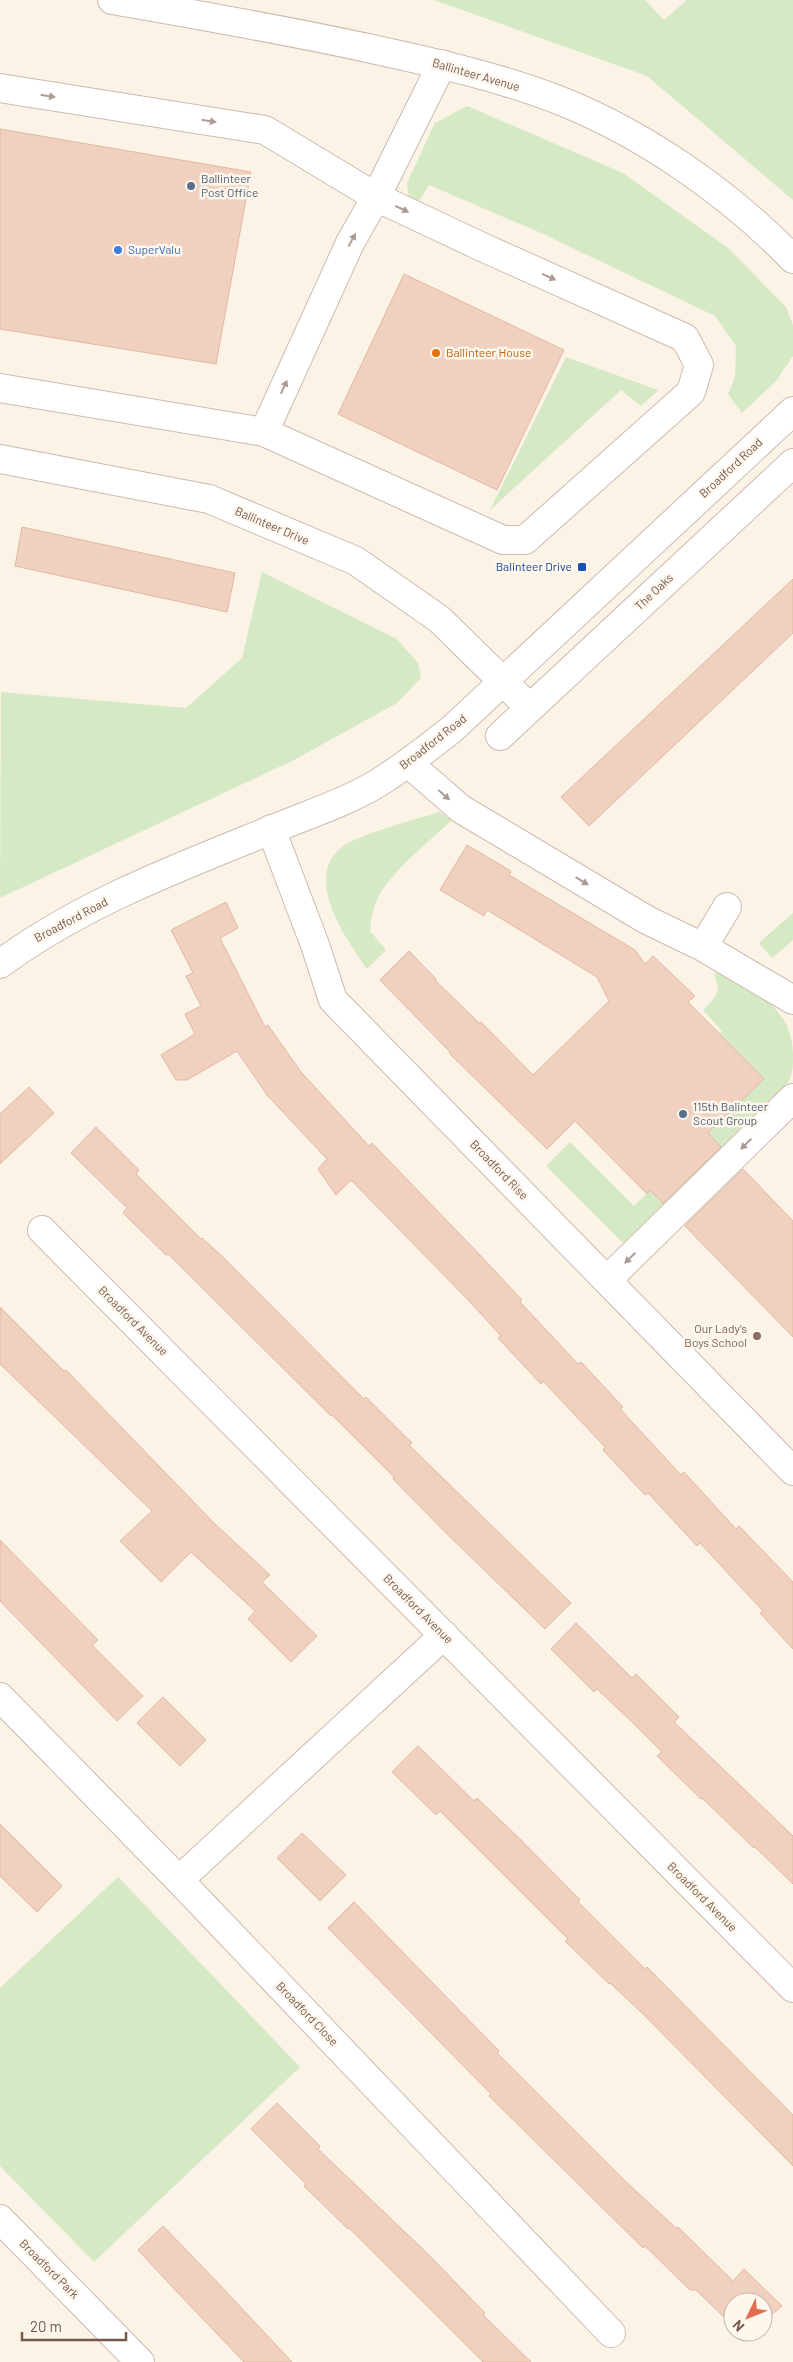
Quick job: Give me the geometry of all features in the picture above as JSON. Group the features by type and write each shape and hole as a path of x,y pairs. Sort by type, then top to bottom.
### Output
{"street":[{"name":"Ballinteer Avenue","path":"112,0 330,40 442,64 501,80 562,102 630,135 688,170 730,200 768,233 793,259"},
{"path":"264,432 350,243 376,197 442,64"},
{"path":"0,88 265,130 376,197 685,338 699,365 691,392 525,540 503,540 264,432 0,388"},
{"name":"Broadford Road","path":"0,964 32,941 73,916 351,796 377,783 408,763 452,729 793,411"},
{"name":"The Oaks","path":"500,736 786,470 752,448"},
{"name":"Ballinteer Drive","path":"0,459 210,499 356,561 439,619 504,681"},
{"path":"504,681 530,708"},
{"path":"408,763 461,809 647,920 703,947 793,1000"},
{"name":"Broadford Rise","path":"271,829 333,1000 793,1471"},
{"path":"703,947 727,907"},
{"path":"607,1280 793,1098"},
{"name":"Broadford Avenue","path":"42,1230 793,1988"},
{"path":"180,1880 444,1635"},
{"name":"Broadford Close","path":"0,1697 180,1880 610,2333"},
{"name":"Broadford Park","path":"0,2219 140,2362"}],"green space":[{"path":"434,0 645,0 664,20 687,0 793,0 793,200 647,76"},
{"path":"467,106 623,173 728,248 786,307 793,325 793,356 776,381 742,413 728,394 735,377 736,346 715,316 541,233 429,185 417,204 409,200 407,183 435,123"},
{"path":"566,357 658,390 641,406 621,390 490,510"},
{"path":"262,572 397,639 418,663 421,678 397,703 294,760 0,898 1,692 186,708 242,658"},
{"path":"439,812 452,820 413,855 395,874 378,898 373,912 370,931 386,950 367,969 349,942 332,909 327,892 326,875 331,860 342,847 361,837"},
{"path":"793,913 793,940 772,958 759,943"},
{"path":"717,971 758,994 779,1013 791,1039 793,1068 791,1075 786,1085 623,1243 546,1166 570,1142 634,1206 761,1082 717,1036 722,1031 703,1010 716,995 718,987 714,976"},
{"path":"118,1877 300,2067 94,2262 0,2166 0,1988"}],"building":[{"name":"SuperValu","path":"0,129 251,172 216,364 0,329"},
{"path":"404,274 564,350 497,490 338,414"},
{"path":"22,527 235,573 227,612 15,566"},
{"path":"793,579 793,633 589,826 561,797"},
{"path":"467,845 511,871 509,875 635,950 645,964 653,956 695,996 688,1002 764,1079 708,1133 721,1147 663,1203 650,1190 647,1194 575,1121 547,1149 449,1053 380,980 409,951 435,980 479,1023 481,1022 533,1075 609,1001 597,977 487,910 484,916 440,890"},
{"path":"226,902 238,928 220,938 265,1027 268,1025 301,1072 369,1146 372,1143 479,1254 522,1300 520,1302 578,1364 581,1362 623,1407 620,1409 681,1475 684,1472 736,1529 739,1526 793,1582 793,1649 760,1613 763,1611 700,1543 697,1546 648,1493 645,1495 603,1450 605,1447 543,1381 541,1384 498,1338 501,1336 472,1304 351,1180 336,1195 318,1169 327,1159 267,1095 237,1051 187,1080 176,1080 161,1055 195,1034 185,1014 201,1006 186,976 193,973 171,930"},
{"path":"29,1087 54,1113 0,1164 0,1114"},
{"path":"96,1127 139,1170 136,1174 201,1239 225,1259 364,1399 366,1397 412,1443 409,1445 571,1603 545,1629 447,1534 332,1415 168,1254 166,1255 123,1213 127,1208 71,1153"},
{"path":"743,1169 793,1221 793,1337 685,1226"},
{"path":"0,1307 64,1371 66,1370 214,1523 270,1575 262,1582 317,1636 291,1662 248,1619 255,1611 191,1552 161,1582 120,1541 152,1511 0,1364"},
{"path":"0,1540 98,1640 92,1645 143,1696 117,1721 0,1601"},
{"path":"576,1623 632,1678 636,1674 679,1717 674,1722 793,1836 793,1884 657,1756 662,1752 632,1722 597,1689 594,1692 551,1649"},
{"path":"163,1697 206,1740 180,1766 137,1723"},
{"path":"418,1746 474,1801 477,1798 521,1840 580,1900 578,1902 645,1969 647,1967 793,2115 793,2166 643,2014 565,1941 568,1939 440,1811 436,1815 392,1772"},
{"path":"0,1824 62,1886 37,1912 0,1876"},
{"path":"302,1833 346,1875 320,1901 277,1858"},
{"path":"354,1902 499,2051 497,2053 624,2180 676,2228 678,2227 733,2281 744,2269 768,2292 723,2292 723,2316 696,2290 690,2290 645,2246 643,2248 489,2096 491,2094 328,1928"},
{"path":"277,2103 320,2146 318,2149 429,2255 485,2313 483,2315 531,2362 483,2362 349,2228 304,2186 306,2184 251,2129"},
{"path":"163,2226 292,2362 244,2362 177,2292 138,2250"},
{"path":"773,2297 782,2306 773,2314"}],"place":[{"name":"Ballinteer Post Office","path":"191,186"},
{"name":"SuperValu","path":"118,250"},
{"name":"Ballinteer House","path":"436,353"},
{"name":"Balinteer Drive","path":"582,567"},
{"name":"115th Balinteer Scout Group","path":"683,1114"},
{"name":"Our Lady's Boys School","path":"757,1336"}]}
